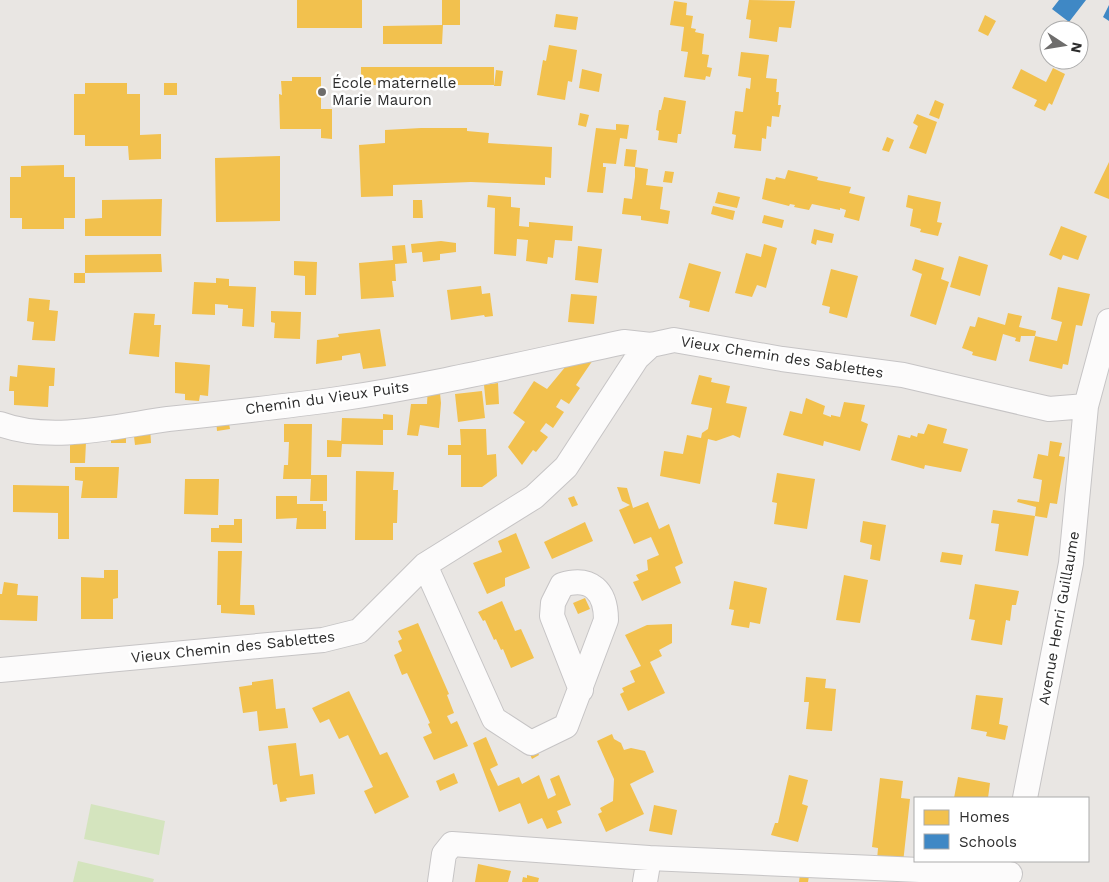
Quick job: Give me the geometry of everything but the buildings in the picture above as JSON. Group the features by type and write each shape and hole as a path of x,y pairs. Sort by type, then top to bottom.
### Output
{"street":[{"name":"Avenue Henri Guillaume","path":"1025,797 1072,564 1086,406 1109,320"},
{"name":"Vieux Chemin des Sablettes","path":"0,670 323,640 359,631 425,565 534,497 566,467 637,358 651,344 674,340 782,359 903,375 1049,409 1086,406"},
{"name":"Chemin du Vieux Puits","path":"0,424 11,428 51,434 206,415 394,389 624,342 651,344"},
{"path":"425,565 494,719 531,743 566,726 581,690"},
{"path":"440,882 444,854 452,844 649,858 1010,872"},
{"path":"645,882 649,858"}],"green space":[{"path":"91,804 165,821 159,855 84,839"},
{"path":"78,861 154,879 153,882 73,882"}],"place":[{"name":"École maternelle Marie Mauron","path":"322,92"}]}
